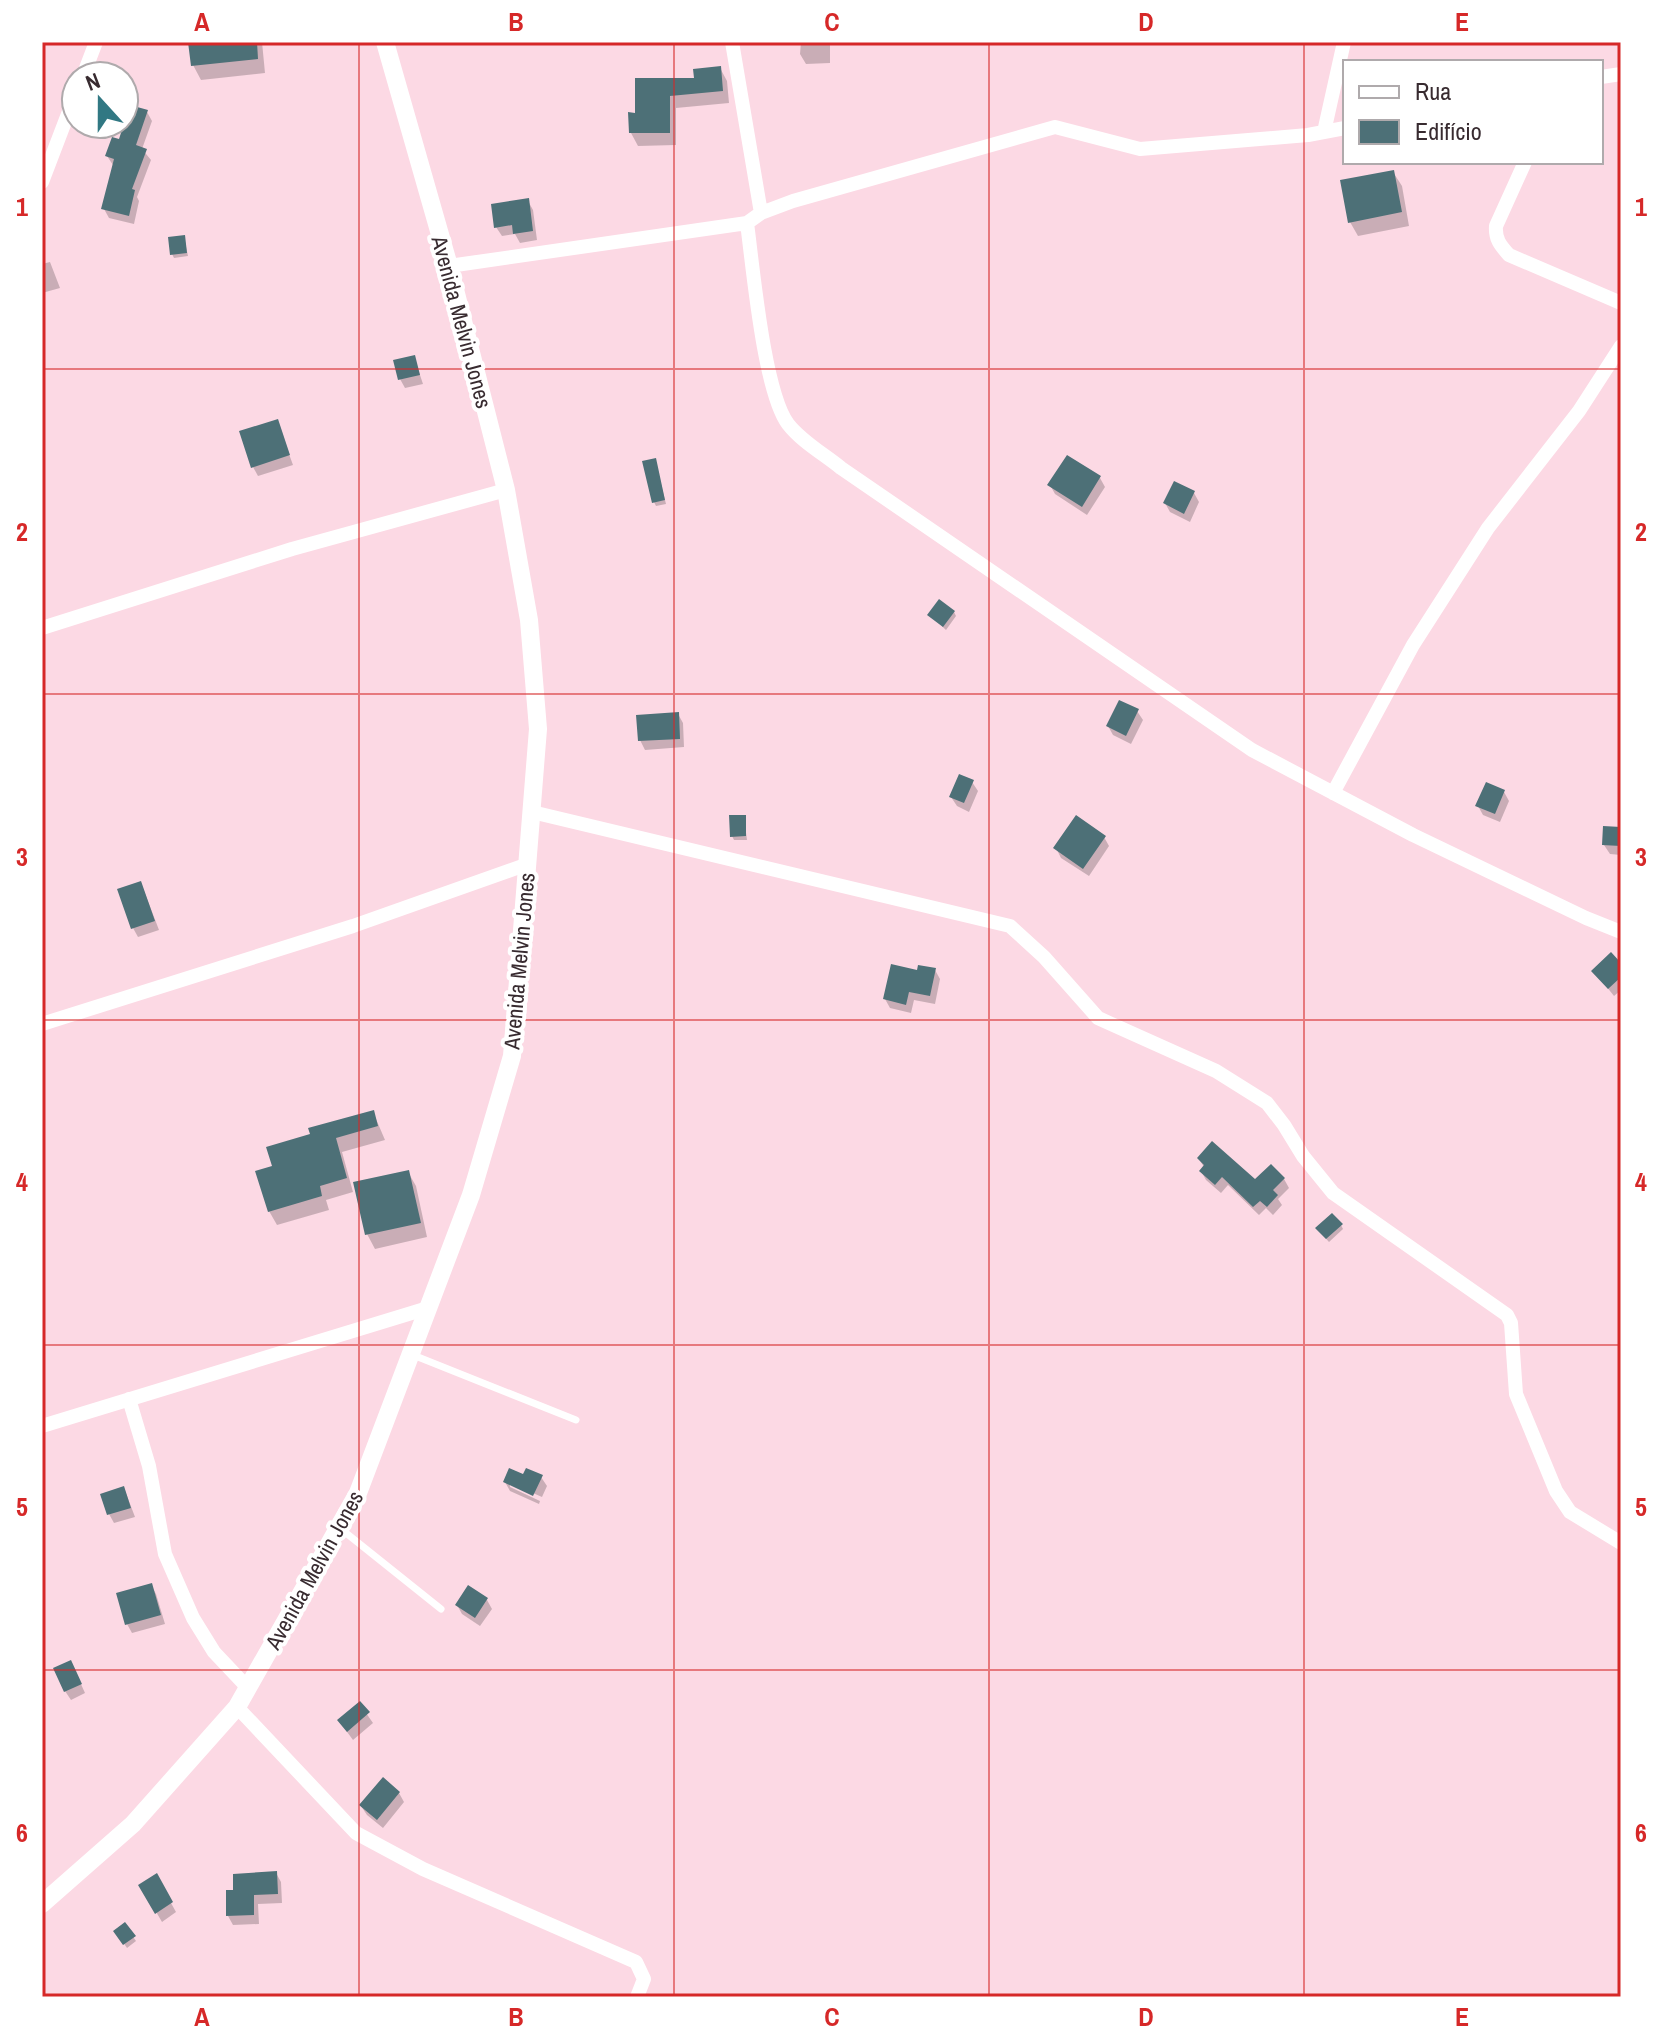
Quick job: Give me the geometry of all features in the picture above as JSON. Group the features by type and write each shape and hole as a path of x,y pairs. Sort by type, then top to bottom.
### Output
{"street":[{"name":"Avenida Melvin Jones","path":"42,1904 133,1824 237,1707 339,1528 358,1493 471,1195 512,1056 538,729 529,620 506,490 449,266 385,42"},
{"path":"732,42 761,213"},
{"path":"1324,132 1344,42"},
{"path":"449,266 747,223 761,213 793,201 1055,127 1140,149 1343,128"},
{"path":"42,182 60,135"},
{"path":"1524,164 1496,226 1495,236 1500,245 1509,255 1621,303"},
{"path":"747,223 774,391 786,421 796,433 841,468 1252,750 1514,883 1621,932"},
{"path":"1333,793 1413,645 1488,528 1579,411 1621,346"},
{"path":"42,628 292,549 506,490"},
{"path":"532,812 1010,926 1044,957 1098,1018 1216,1071 1267,1103 1333,1193 1507,1315 1511,1323 1516,1394 1556,1491 1570,1512 1621,1543"},
{"path":"42,1024 353,926 528,864"},
{"path":"42,1426 428,1308"},
{"path":"129,1399 149,1466 165,1554 193,1618 207,1641 248,1688"},
{"path":"237,1707 356,1833 423,1869 636,1962 644,1979 637,1997"}],"lane":[{"path":"411,1354 576,1420"},
{"path":"339,1528 441,1609"}],"building":[{"path":"188,42 257,42 258,59 191,66"},
{"path":"721,66 723,91 670,96 670,133 629,133 628,112 635,113 635,78 694,78 693,69"},
{"path":"140,108 148,110 140,133"},
{"path":"111,140 138,140 136,145 147,149 132,189 135,190 129,216 101,209 114,159 105,156"},
{"path":"1394,170 1402,212 1348,223 1340,180"},
{"path":"529,198 533,231 513,234 512,225 494,228 491,204"},
{"path":"185,235 187,253 170,255 168,237"},
{"path":"415,355 420,375 398,380 393,360"},
{"path":"278,419 290,455 251,468 239,431"},
{"path":"1067,455 1101,476 1082,507 1047,485"},
{"path":"656,458 665,500 652,503 642,461"},
{"path":"1174,481 1195,491 1184,514 1163,503"},
{"path":"939,599 955,611 943,627 927,615"},
{"path":"1119,700 1139,709 1126,736 1106,726"},
{"path":"679,712 680,739 638,741 636,715"},
{"path":"959,774 974,780 964,803 949,797"},
{"path":"1486,782 1505,790 1495,814 1475,806"},
{"path":"729,815 746,815 746,836 730,837"},
{"path":"1076,815 1106,836 1083,869 1053,848"},
{"path":"1603,826 1621,827 1621,846 1602,845"},
{"path":"141,881 155,921 131,929 117,889"},
{"path":"1611,952 1621,963 1621,977 1608,989 1591,971"},
{"path":"891,964 917,970 918,965 936,968 930,996 909,992 906,1005 883,999"},
{"path":"374,1110 378,1126 336,1138 347,1178 320,1186 322,1196 268,1212 255,1171 272,1166 266,1147 310,1134 308,1128"},
{"path":"1212,1141 1255,1179 1271,1164 1285,1178 1273,1190 1278,1195 1267,1207 1260,1201 1253,1207 1222,1177 1215,1185 1199,1171 1204,1165 1197,1158"},
{"path":"409,1170 421,1223 365,1235 353,1182"},
{"path":"1332,1213 1343,1224 1326,1239 1315,1228"},
{"path":"509,1468 523,1474 526,1468 543,1475 533,1496 503,1482"},
{"path":"124,1486 131,1508 107,1515 100,1494"},
{"path":"152,1583 161,1615 125,1625 116,1593"},
{"path":"468,1585 488,1598 475,1618 455,1605"},
{"path":"71,1660 82,1684 64,1692 53,1668"},
{"path":"360,1701 370,1712 347,1732 337,1720"},
{"path":"383,1777 400,1792 377,1820 359,1805"},
{"path":"277,1871 278,1894 254,1895 254,1915 226,1916 226,1890 233,1890 233,1874"},
{"path":"157,1873 173,1902 155,1914 138,1885"},
{"path":"125,1922 136,1936 123,1945 113,1931"}]}
